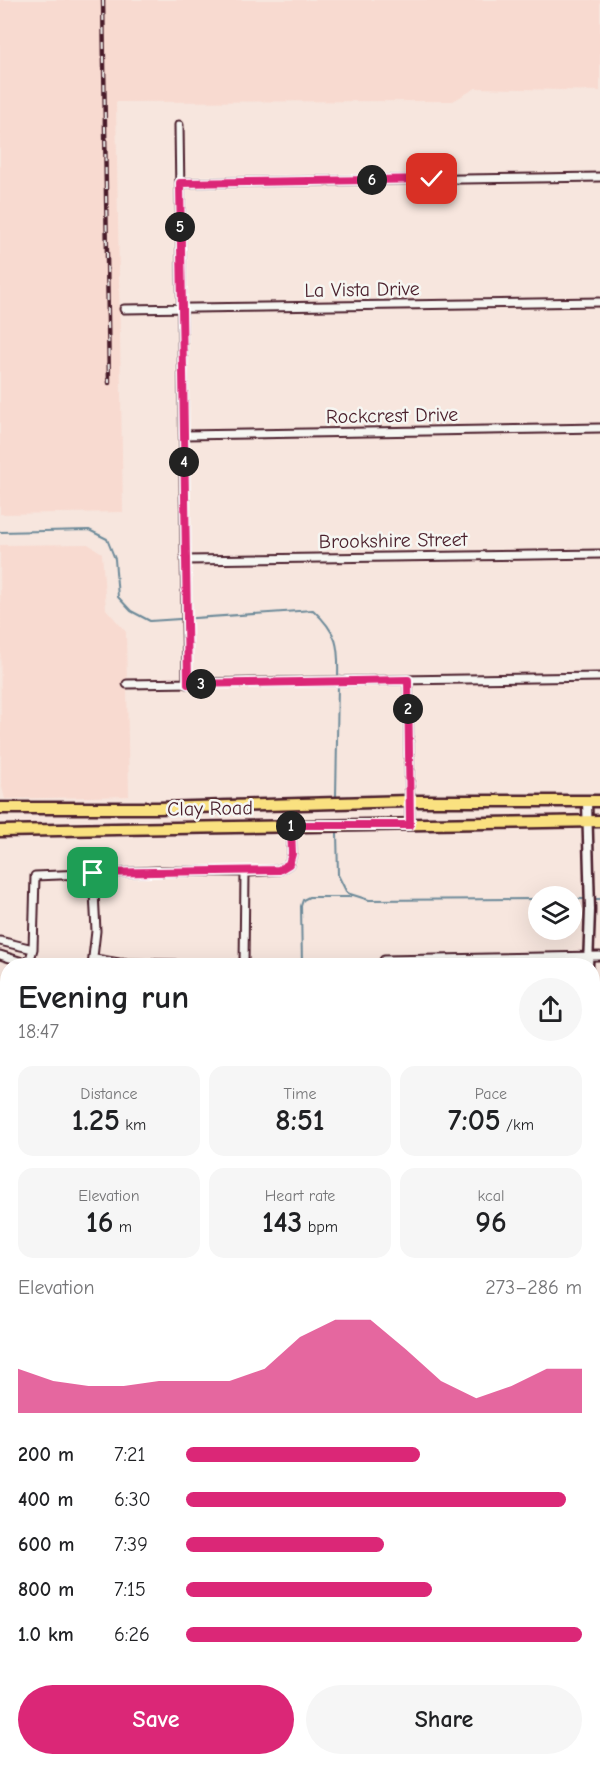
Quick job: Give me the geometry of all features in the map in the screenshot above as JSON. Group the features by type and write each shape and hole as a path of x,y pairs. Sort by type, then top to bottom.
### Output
{"main road":[{"name":"Clay Road","path":"0,808 158,808 409,801 600,801"},
{"path":"156,827 158,808"},
{"name":"Clay Road","path":"0,831 600,821"}],"street":[{"path":"179,125 188,684"},
{"path":"180,183 600,177"},
{"name":"La Vista Drive","path":"124,309 600,302"},
{"name":"Rockcrest Drive","path":"184,435 600,428"},
{"name":"Brookshire Street","path":"186,560 600,554"},
{"path":"127,684 600,677"},
{"path":"408,680 410,825"},
{"path":"587,802 590,910 588,958"},
{"path":"30,958 33,949 35,876 159,871 279,870 289,864 292,854 291,825"},
{"path":"244,958 245,872"},
{"path":"93,873 96,931 93,958"},
{"path":"0,941 33,949"}],"shaded area":[{"path":"0,0 600,0 600,91 476,88 453,101 116,102 123,512 0,514"},
{"path":"88,544 102,553 106,609 126,632 129,796 5,799 1,783 0,545"}],"waterway":[{"path":"0,532 89,530 107,539 115,559 118,597 131,611 150,621 313,610 328,626 335,641 338,678"},
{"path":"336,796 338,684"},
{"path":"337,833 338,875 347,893 369,900 528,899"},
{"path":"302,958 301,906 303,900 309,897 349,897 352,895"},
{"path":"582,899 587,899"},
{"path":"592,899 600,899"}],"railway":[{"path":"103,0 109,383"}],"route":[{"path":"93,873 279,870 289,864 292,854 291,825 410,825 408,680 188,684 180,183 432,179"}]}
